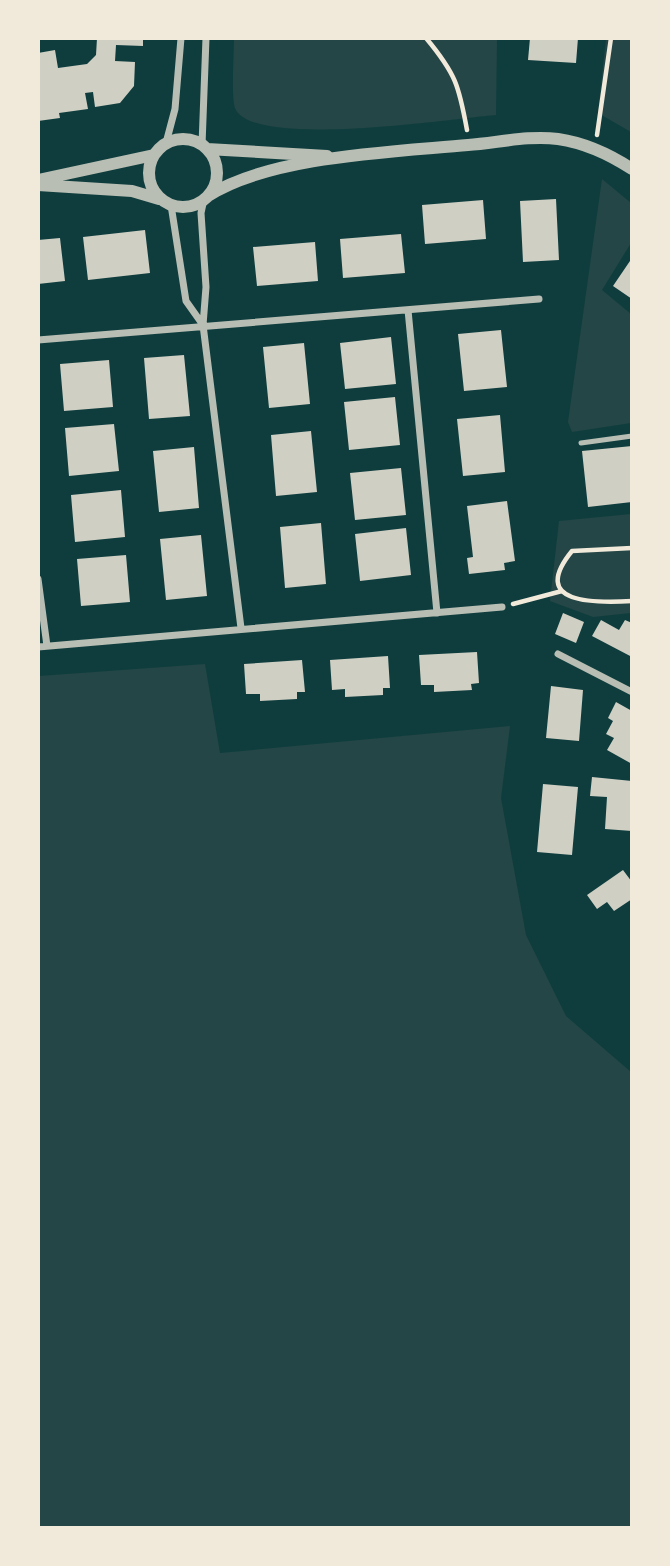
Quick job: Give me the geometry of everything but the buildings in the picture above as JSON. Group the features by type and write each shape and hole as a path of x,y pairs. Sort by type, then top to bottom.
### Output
{"street":[{"path":"166,143 175,108 181,38"},
{"path":"206,38 204,147 216,166 214,187 206,197 201,213 206,305 203,325 241,628"},
{"path":"203,325 191,312 184,294 167,202 151,185 149,175 154,155 166,143 180,139 204,147 345,156"},
{"path":"38,183 132,191 190,206 247,177 345,156 556,139 595,148 632,169"},
{"path":"38,183 154,155"},
{"path":"38,340 539,299"},
{"path":"408,310 436,613"},
{"path":"38,579 43,647 502,607"},
{"path":"558,654 632,692"}],"lane":[{"path":"581,443 632,436"}],"path":[{"path":"426,38 447,64 458,84 470,145"},
{"path":"595,148 611,38"},
{"path":"632,548 572,551 560,566 558,580 562,591 571,598 590,604 632,601"},
{"path":"502,607 562,591"}],"shaded area":[{"path":"234,39 497,39 496,115 400,125 314,129 277,127 249,120 235,108"},
{"path":"606,39 631,39 631,132 598,113"},
{"path":"602,179 631,203 631,243 602,290 631,314 631,423 572,432 568,422"},
{"path":"631,514 631,613 593,617 550,601 559,521"},
{"path":"205,664 220,753 510,726 501,798 526,935 566,1016 631,1072 631,1527 39,1527 39,676"}]}
